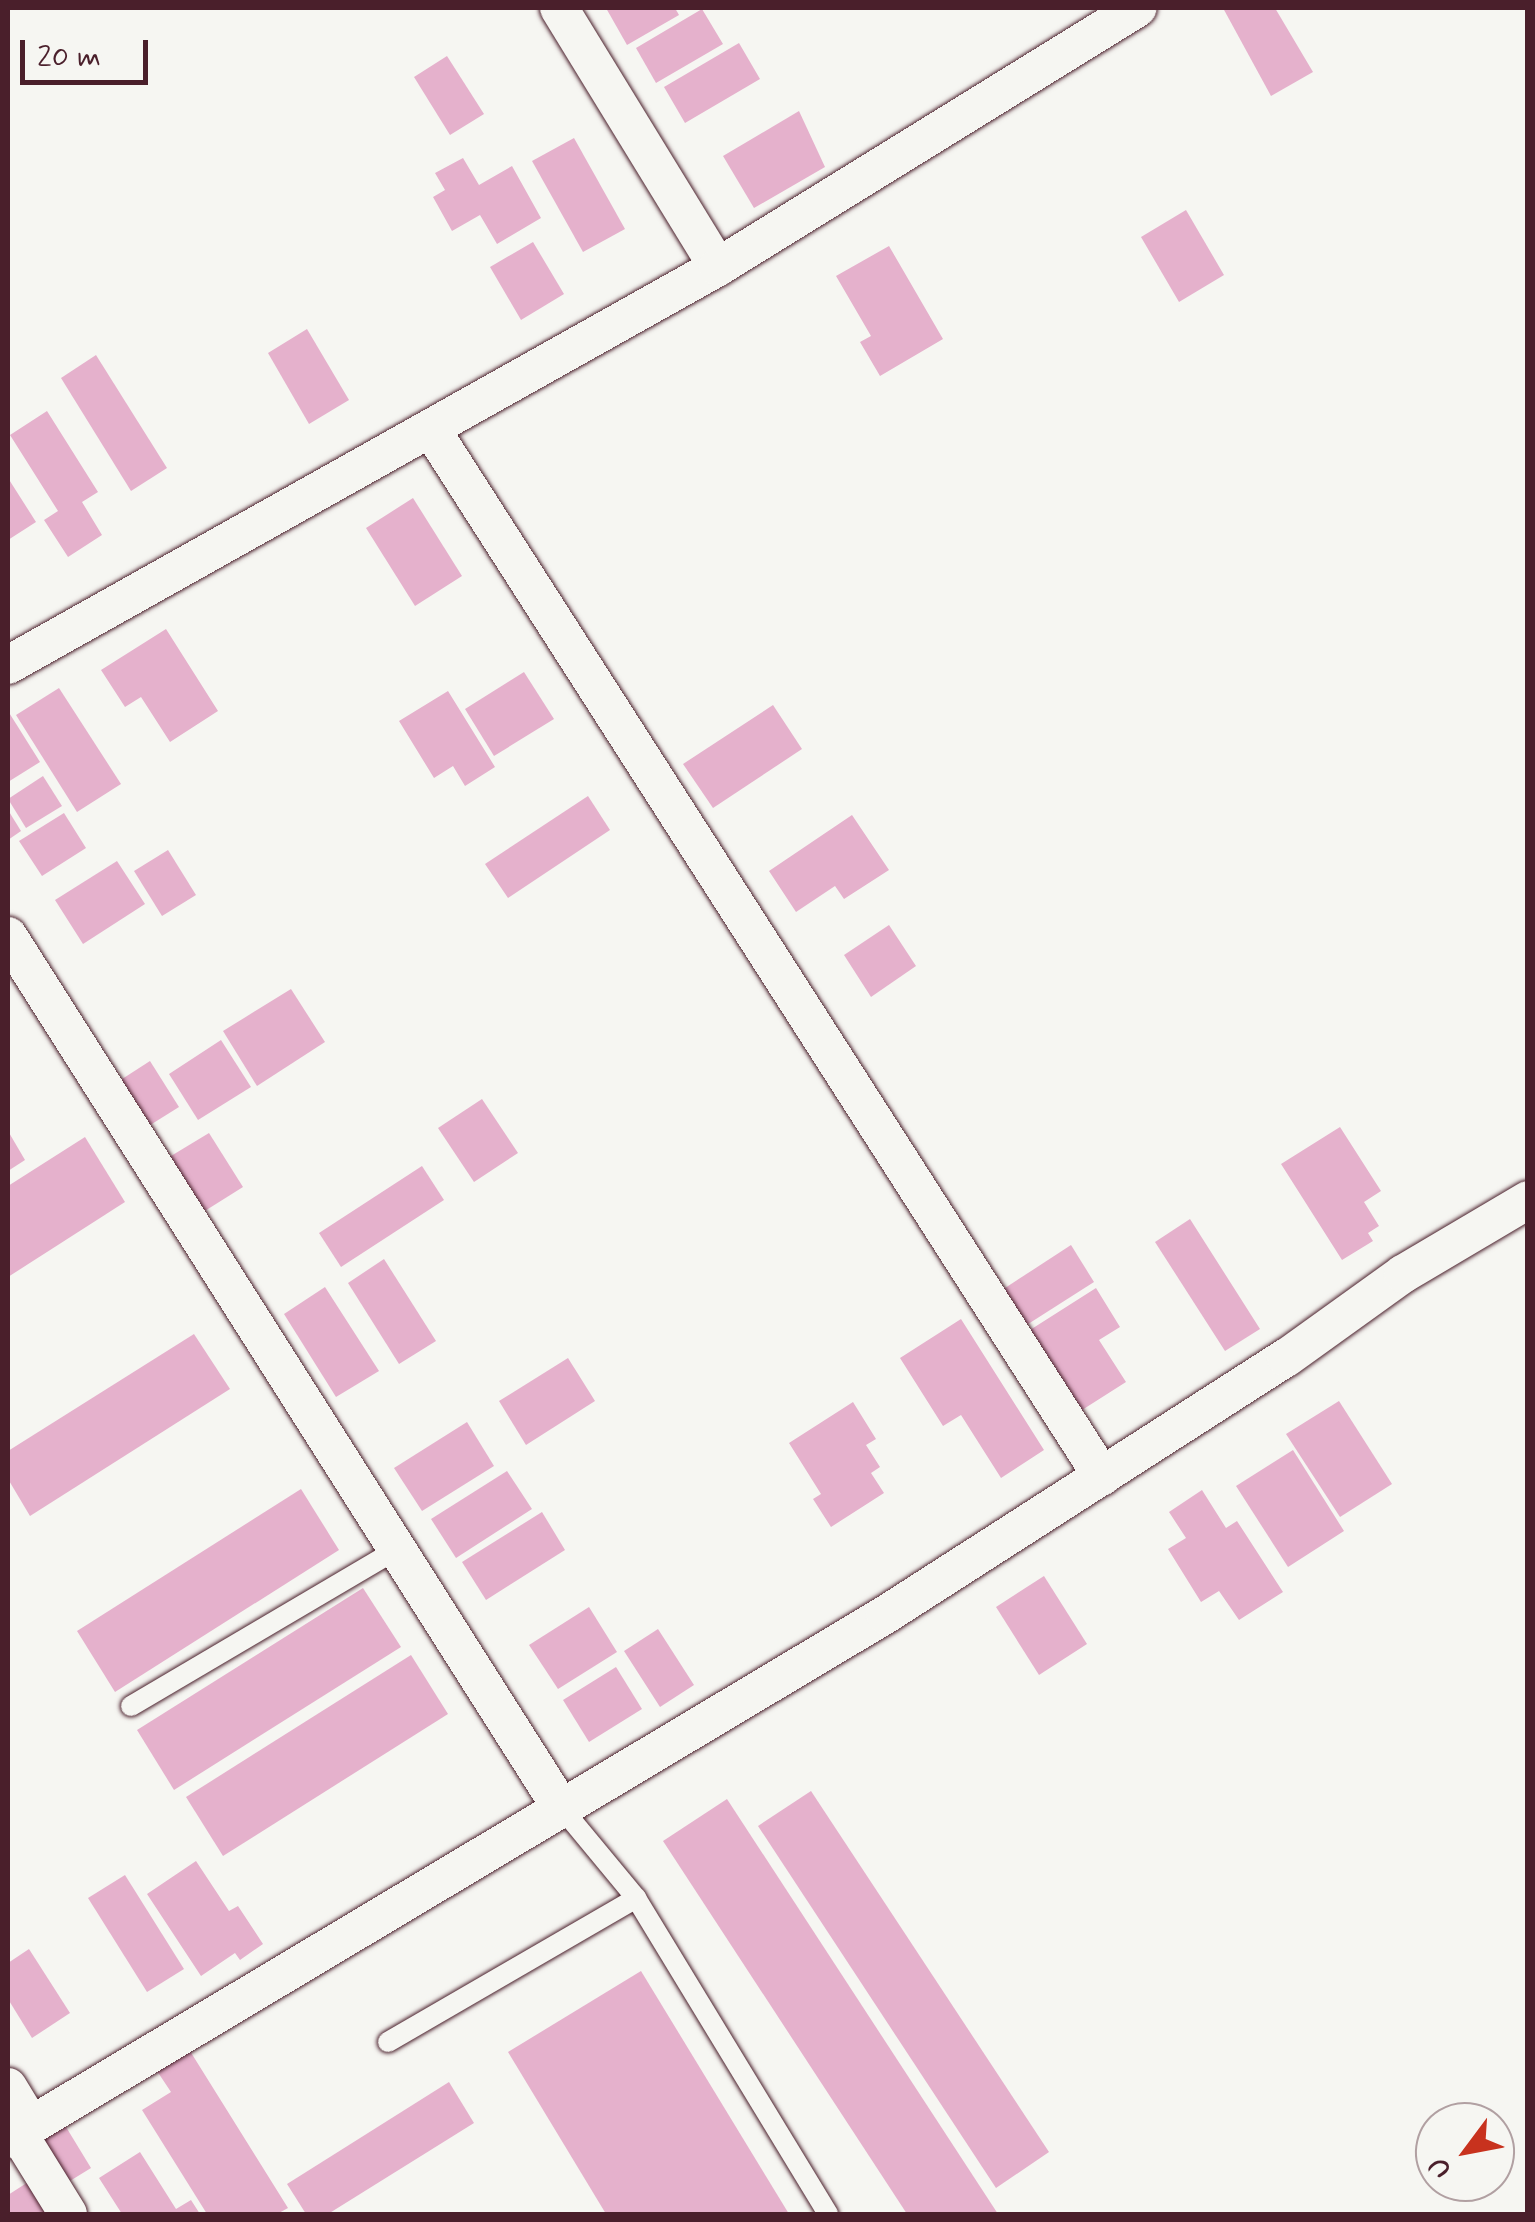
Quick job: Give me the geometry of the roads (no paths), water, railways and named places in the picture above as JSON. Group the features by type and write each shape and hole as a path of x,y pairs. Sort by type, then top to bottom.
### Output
{"street":[{"path":"559,8 718,267"},
{"path":"8,665 718,267 1137,8"},
{"path":"431,430 1102,1476"},
{"path":"8,936 560,1806"},
{"path":"19,2132 560,1806 885,1616 1402,1274 1528,1200"},
{"path":"8,2087 19,2132 68,2214"}],"lane":[{"path":"131,1706 396,1550"},
{"path":"560,1806 636,1898 828,2214"},
{"path":"388,2042 636,1898"}]}
